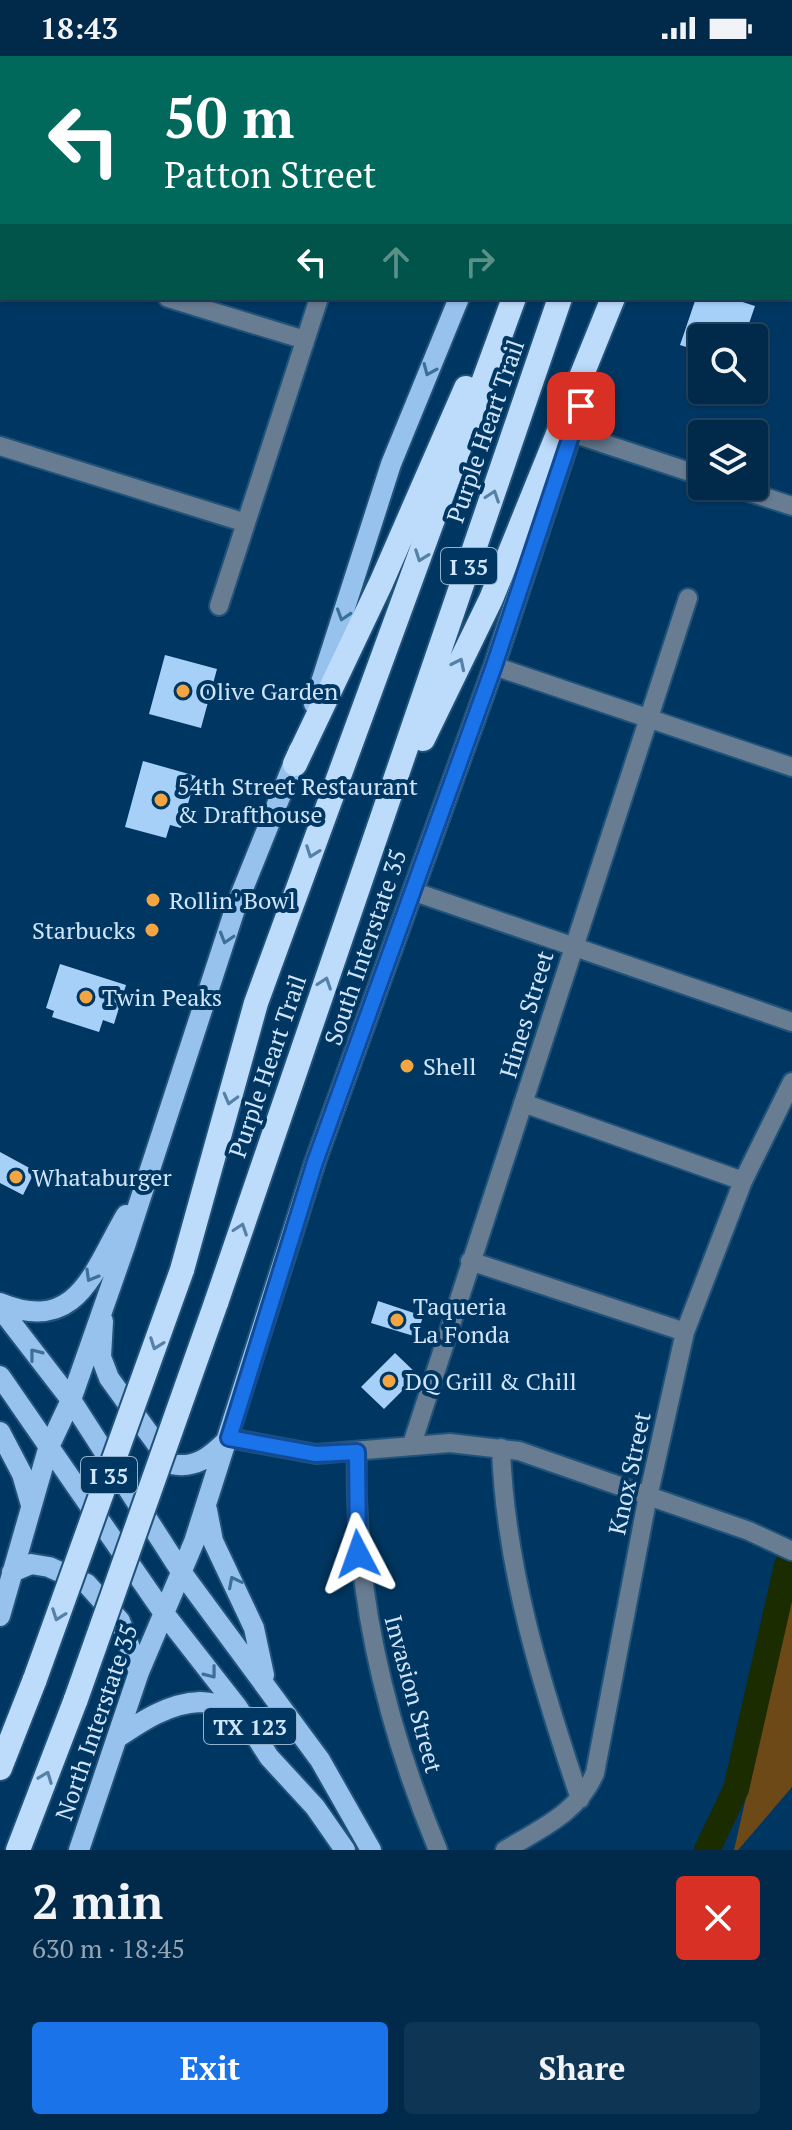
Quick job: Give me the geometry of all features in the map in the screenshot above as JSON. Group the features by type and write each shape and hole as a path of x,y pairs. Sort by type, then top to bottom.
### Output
{"highway":[{"path":"295,764 381,583 505,300"},
{"name":"Purple Heart Trail","path":"0,1768 182,1270 256,1003 513,300"},
{"name":"Purple Heart Trail","path":"18,1850 76,1699 216,1303 559,300"},
{"path":"376,835 491,599 613,300"}],"main road":[{"path":"0,1616 48,1449 71,1400 236,906 295,764 391,464 458,300"},
{"name":"South Interstate 35","path":"163,1612 182,1573 207,1505 305,1189 494,666 613,300"},
{"path":"0,1306 47,1314 71,1302 87,1284 144,1184"},
{"path":"104,1300 101,1357 109,1378 171,1464 183,1467 197,1463 211,1456 229,1438"},
{"path":"0,1306 71,1400 182,1573 266,1682 320,1760 371,1850"},
{"name":"TX 123","path":"0,1376 163,1612 238,1708 269,1757 315,1807 345,1850"},
{"path":"0,1432 22,1474 31,1507"},
{"path":"207,1505 213,1541 254,1628 266,1682"},
{"path":"12,1572 31,1564 49,1567 87,1584 120,1621 139,1672"},
{"name":"North Interstate 35","path":"79,1850 139,1672 163,1612"},
{"path":"117,1738 146,1718 179,1706 204,1702 216,1707 238,1708"}],"street":[{"path":"175,300 305,340"},
{"path":"219,606 318,300"},
{"path":"572,433 688,471"},
{"path":"0,446 246,523"},
{"path":"768,498 792,506"},
{"name":"Hines Street","path":"412,1444 688,598"},
{"path":"494,666 792,767"},
{"path":"412,891 792,1022"},
{"name":"Knox Street","path":"505,1850 580,1799 598,1762 648,1496 685,1332 743,1181 792,1082"},
{"path":"523,1103 743,1181"},
{"path":"470,1261 685,1332"},
{"path":"229,1438 316,1454 412,1444 519,1451 749,1531 792,1551"},
{"path":"501,1448 515,1565 537,1671 580,1799"},
{"name":"Invasion Street","path":"357,1452 358,1554 369,1628 406,1765 438,1850"}],"shaded area":[{"path":"792,1598 792,1787 738,1850 734,1850"}],"building":[{"path":"695,300 736,300 755,306 749,324 688,324 688,348 680,345"},
{"name":"Olive Garden","path":"165,655 217,669 201,728 149,714"},
{"name":"54th Street Restaurant & Drafthouse","path":"143,761 196,776 181,828 170,825 166,838 125,827"},
{"name":"Twin Peaks","path":"60,964 126,985 114,1024 103,1020 99,1032 52,1017 54,1011 46,1008"},
{"name":"Whataburger","path":"0,1152 35,1171 23,1195 0,1183"},
{"name":"Taqueria La Fonda","path":"378,1301 423,1316 417,1337 371,1323"},
{"name":"DQ Grill & Chill","path":"395,1353 418,1375 384,1409 361,1387"}],"waterway":[{"path":"707,1850 736,1789 787,1565"}],"place":[{"name":"Olive Garden","path":"183,691"},
{"name":"54th Street Restaurant & Drafthouse","path":"161,800"},
{"name":"Rollin' Bowl","path":"153,900"},
{"name":"Starbucks","path":"152,930"},
{"name":"Twin Peaks","path":"86,997"},
{"name":"Shell","path":"407,1066"},
{"name":"Whataburger","path":"16,1177"},
{"name":"Taqueria La Fonda","path":"397,1320"},
{"name":"DQ Grill & Chill","path":"389,1381"}],"route":[{"path":"358,1554 355,1506 357,1452 316,1454 229,1438 296,1216 494,666 581,406"}]}
